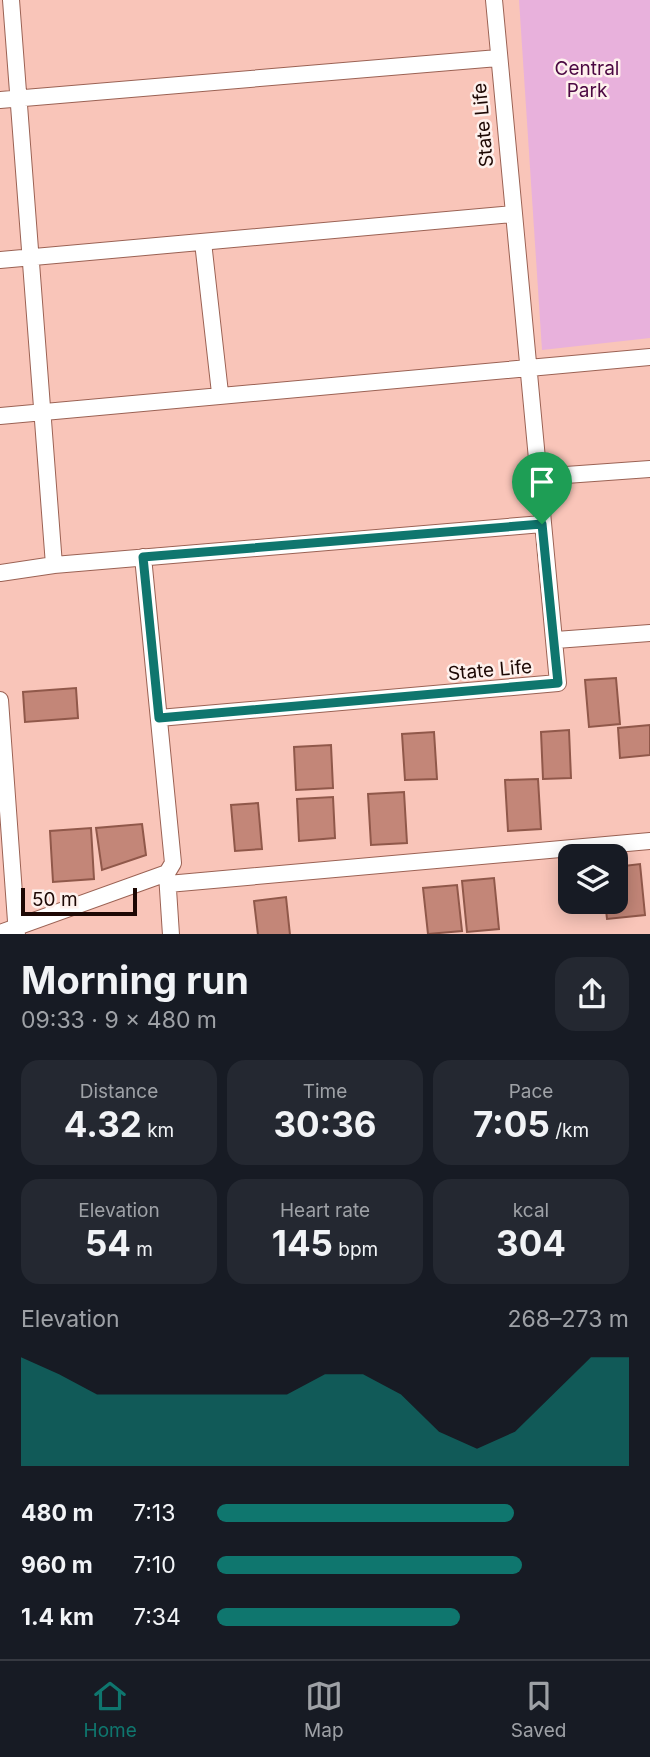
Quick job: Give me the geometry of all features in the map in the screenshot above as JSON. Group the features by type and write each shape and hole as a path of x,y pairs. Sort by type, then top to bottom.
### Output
{"street":[{"path":"10,0 54,565"},
{"name":"State Life","path":"159,718 551,686 559,679 526,369 494,0"},
{"path":"0,100 498,58"},
{"path":"0,260 513,214"},
{"path":"203,242 220,393"},
{"path":"0,416 220,393 650,357"},
{"path":"538,477 650,469"},
{"path":"0,573 54,565 542,524"},
{"path":"143,557 174,846 173,863 167,878 171,934"},
{"path":"556,640 650,633"},
{"path":"0,700 17,931"},
{"path":"0,933 17,931 167,878 650,841"}],"green space":[{"name":"Central Park","path":"519,0 650,0 650,338 542,350"}],"building":[{"path":"616,678 620,724 589,727 585,680"},
{"path":"76,688 78,718 25,722 23,692"},
{"path":"650,725 650,755 620,758 618,728"},
{"path":"569,730 571,778 543,779 541,732"},
{"path":"434,732 437,779 405,780 402,734"},
{"path":"331,745 333,788 296,790 294,747"},
{"path":"538,779 541,829 508,831 505,780"},
{"path":"404,792 407,843 371,845 368,794"},
{"path":"333,797 335,838 299,841 297,799"},
{"path":"258,803 262,849 235,851 231,805"},
{"path":"142,824 146,855 102,870 96,828"},
{"path":"91,828 94,879 53,882 50,831"},
{"path":"640,864 645,915 607,919 606,914 628,914 628,866"},
{"path":"494,878 499,929 467,932 462,881"},
{"path":"457,885 462,931 428,934 423,888"},
{"path":"286,897 290,934 258,934 254,901"}],"route":[{"path":"542,524 556,640 558,683 551,686 159,718 143,557 542,524"}]}
